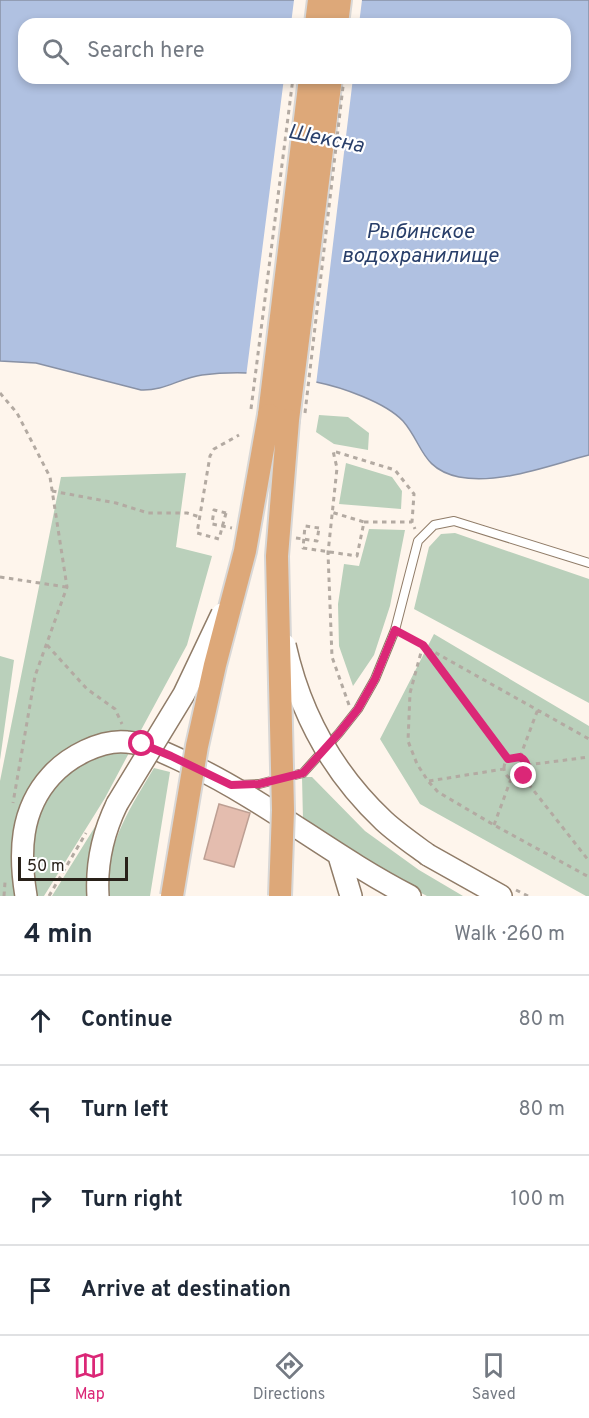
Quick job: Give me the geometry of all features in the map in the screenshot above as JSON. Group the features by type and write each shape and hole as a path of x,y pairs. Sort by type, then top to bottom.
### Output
{"main road":[{"path":"317,18 319,0"},
{"path":"338,18 340,0"},
{"path":"172,896 197,746 214,665 245,551 268,415 309,84"},
{"path":"280,896 283,810 277,556 288,420 330,84"},
{"path":"98,896 99,858 104,837 117,804 184,694 235,586"},
{"path":"277,610 292,675 301,701 317,736 360,796 385,822 428,855 501,896"},
{"path":"26,896 21,859 22,839 32,803 44,783 70,760 94,747 125,741 142,744 171,756 231,785 339,856 410,896"},
{"path":"339,856 351,896"}],"lane":[{"path":"231,785 259,784 303,773 353,715 375,679 395,630 418,541 434,525 454,521 589,563"}],"path":[{"path":"250,417 292,84"},
{"path":"304,422 343,84"},
{"path":"0,393 17,413 50,477 67,587 35,676 17,770 12,813"},
{"path":"236,520 234,529 212,524 214,510 226,513 219,539 197,533 210,456 214,449 239,435"},
{"path":"353,715 332,657 328,553 337,468 333,451 395,470 414,494 412,522 418,541"},
{"path":"52,491 116,503 148,513 187,513 201,517"},
{"path":"331,512 364,522 412,522"},
{"path":"292,537 317,541 319,528 305,526 303,548 357,556 364,522"},
{"path":"0,577 67,587"},
{"path":"395,630 589,739"},
{"path":"46,645 87,689 115,709 126,731"},
{"path":"423,645 508,759"},
{"path":"423,645 411,693 408,741 417,764 428,781 438,792 589,878"},
{"path":"520,757 538,709"},
{"path":"508,759 520,757"},
{"path":"508,759 504,769 507,776 518,779 523,777 527,765 520,757"},
{"path":"527,765 589,757"},
{"path":"428,781 504,769"},
{"path":"523,777 589,861"},
{"path":"494,825 512,778"},
{"path":"49,896 91,825"},
{"path":"4,896 5,876"}],"green space":[{"path":"319,415 348,417 369,433 368,450 334,444 316,432"},
{"path":"346,463 392,477 402,491 401,509 339,504"},
{"path":"186,473 176,547 212,556 187,645 140,732 106,733 83,742 46,776 21,896 0,896 0,781 61,477"},
{"path":"369,529 405,530 390,606 374,655 353,686 339,646 338,604 344,564 359,566"},
{"path":"455,533 589,579 589,703 414,609 429,547 441,534"},
{"path":"434,634 589,726 589,896 420,804 380,739"},
{"path":"0,656 14,660 0,760"},
{"path":"115,751 130,751 105,798 44,896 36,896 31,868 32,842 36,817 44,801 59,781 69,773 91,760"},
{"path":"154,768 170,772 150,896 109,896 108,878 114,845 128,813"},
{"path":"302,777 312,777 365,831 419,870 463,896 427,896 402,883 303,820"},
{"path":"101,817 88,896 52,896"}],"water":[{"name":"Рыбинское водохранилище","path":"0,0 589,0 589,455 507,476 474,479 459,477 437,468 430,462 410,430 395,414 362,396 326,384 274,375 230,373 202,375 149,390 141,390 36,363 0,361"}],"pier":[{"path":"294,0 362,0 360,18 292,18"},
{"path":"283,84 352,84 316,385 286,379 246,377"}],"building":[{"path":"219,804 250,813 234,867 204,859"}],"route":[{"path":"142,744 231,785 259,784 303,773 358,709 375,679 395,630 423,645 508,759 516,756 523,759 527,765 524,776"}],"water label":[{"name":"Шексна","path":"326,138"}]}
